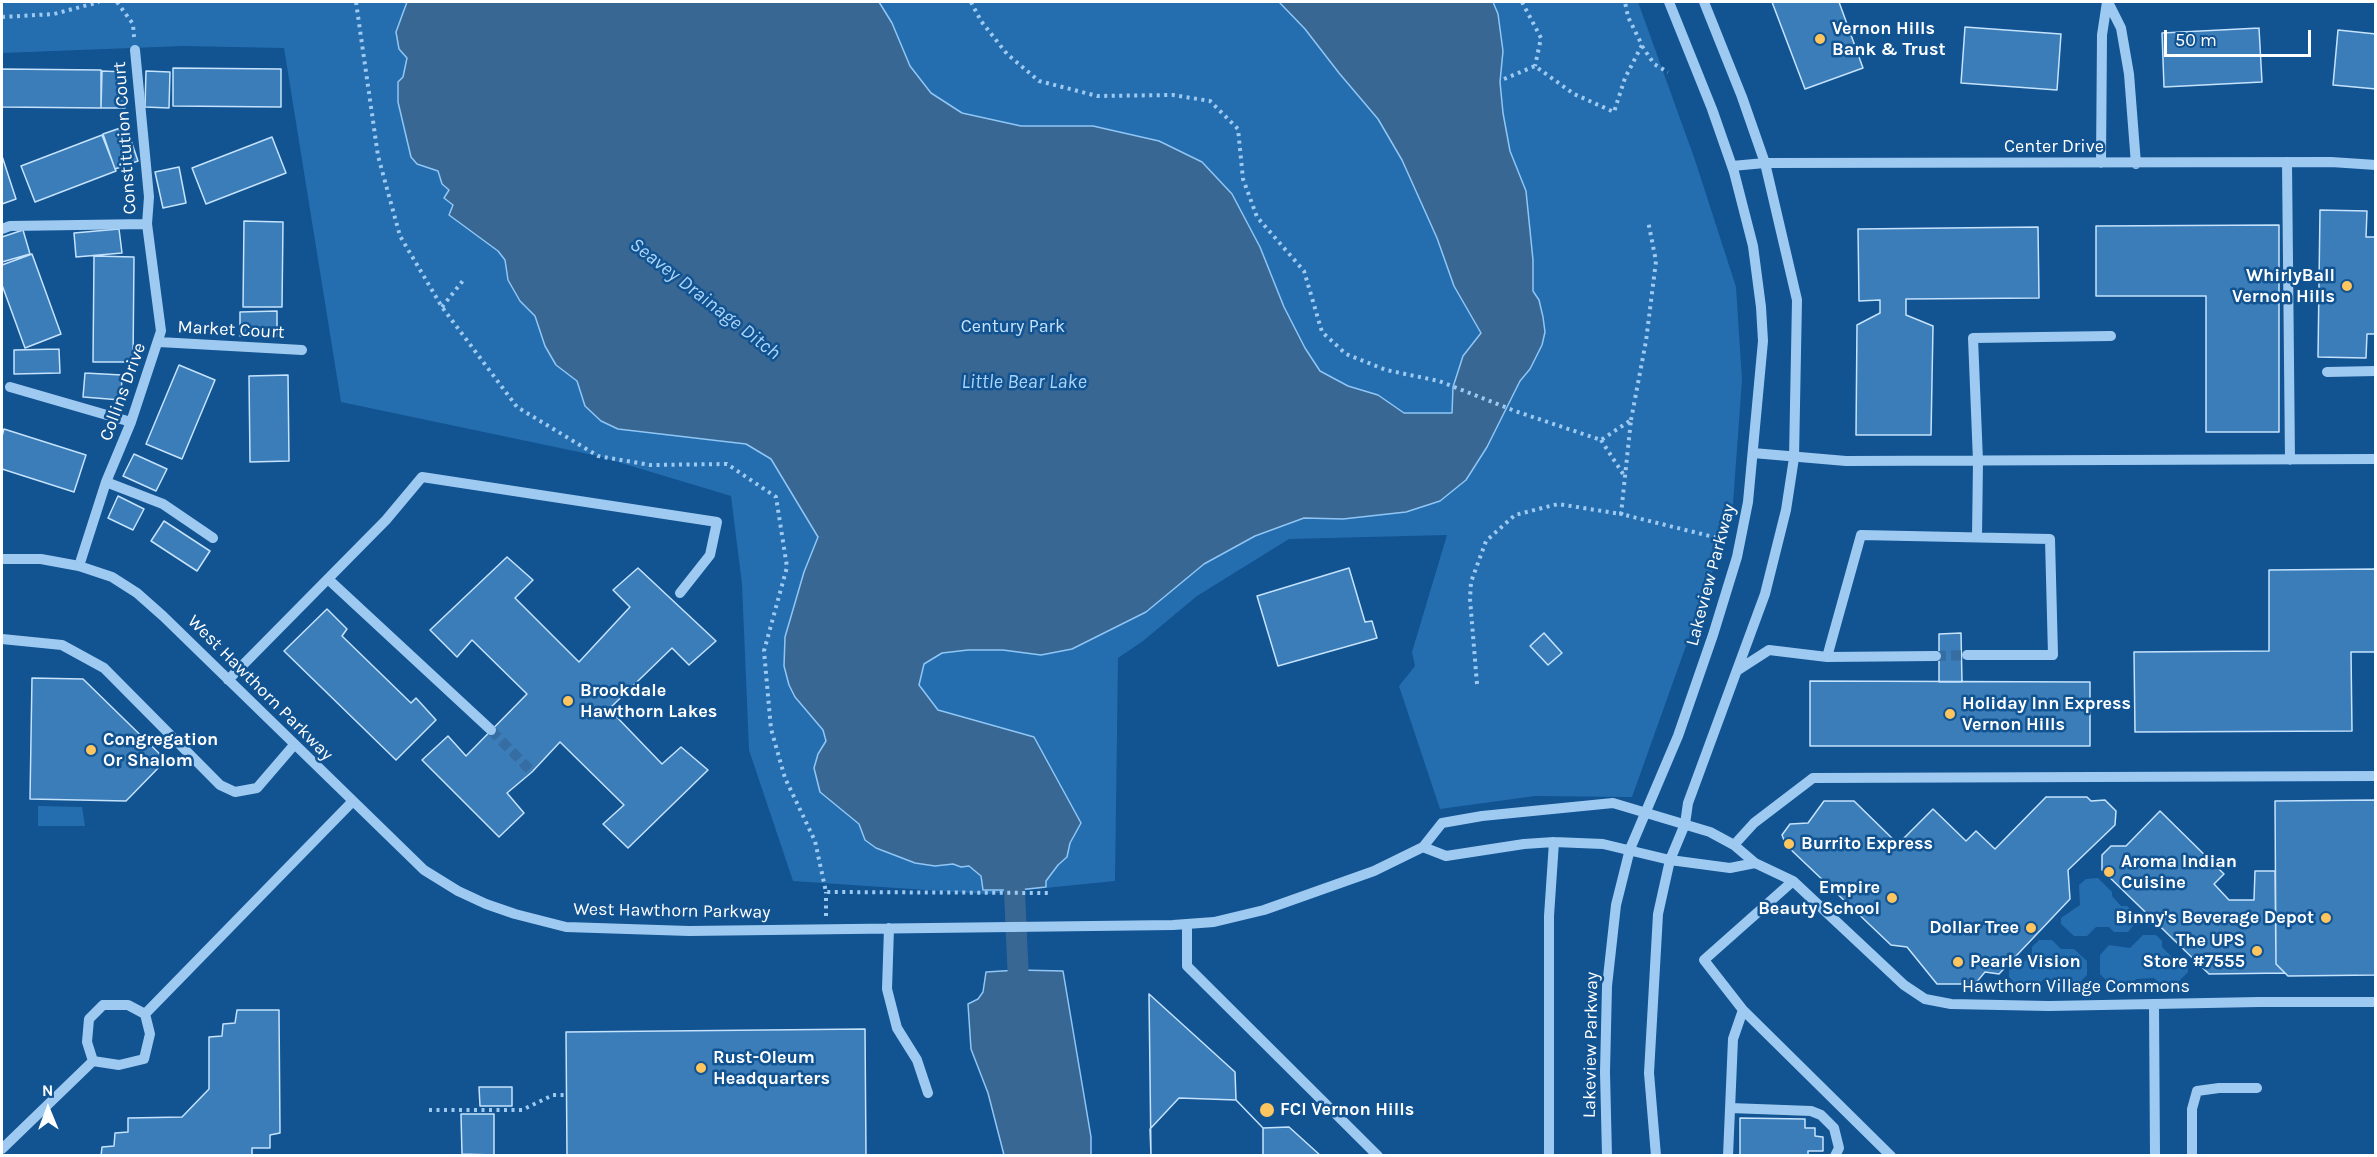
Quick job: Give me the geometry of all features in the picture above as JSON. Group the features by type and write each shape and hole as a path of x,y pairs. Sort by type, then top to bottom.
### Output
{"street":[{"name":"Lakeview Parkway","path":"1606,1155 1607,986 1616,905 1630,849 1678,736 1730,584 1748,502 1763,341 1753,246 1732,165 1712,108 1669,2"},
{"path":"1656,1155 1649,1073 1658,914 1670,860 1685,824 1688,804 1738,670 1775,559 1794,458 1797,300 1765,163 1743,97 1704,2"},
{"path":"2101,163 2102,35 2108,2"},
{"path":"2108,2 2121,28 2127,62 2136,164"},
{"name":"Constitution Court","path":"135,50 149,197 147,224"},
{"name":"Center Drive","path":"1732,165 1765,163 2287,162 2376,165"},
{"path":"2287,162 2290,460"},
{"path":"2,229 10,226 147,224"},
{"name":"Collins Drive","path":"79,566 106,482 159,342 161,331 159,299 147,224"},
{"path":"1977,537 1978,461 1973,338 2111,336"},
{"name":"Market Court","path":"159,342 302,350"},
{"path":"2327,372 2376,371"},
{"path":"10,387 130,422"},
{"path":"1753,453 1846,461 2376,459"},
{"path":"228,680 386,520 422,477 717,522 710,555 680,593"},
{"path":"106,482 163,504 213,538"},
{"path":"1827,657 1861,535 2050,539 2053,655 1967,656"},
{"name":"West Hawthorn Parkway","path":"2,559 41,559 79,566 112,578 137,593 424,870 458,891 514,914 566,927 689,931 1214,922 1264,910 1354,879 1423,847 1442,823 1482,816 1613,803 1710,832 1734,845 1755,863"},
{"path":"328,579 491,730"},
{"path":"2,639 62,645 104,668 220,785 235,792 257,788 294,745"},
{"path":"1738,670 1769,650 1827,657 1936,656"},
{"path":"1734,845 1754,823 1813,778 2376,776"},
{"path":"145,1014 352,802"},
{"path":"1423,847 1446,856 1554,842 1603,844 1670,860 1730,868 1755,863"},
{"path":"1549,1155 1549,916 1554,842"},
{"name":"Hawthorn Village Commons","path":"1755,863 1793,881 1904,985 1925,999 1959,1004 2154,1005 2376,1002"},
{"path":"1793,881 1704,960 1743,1010 1891,1155"},
{"path":"1187,924 1186,966 1378,1155"},
{"path":"889,928 887,989 897,1028 917,1060 928,1093"},
{"path":"102,1005 128,1005 145,1014 150,1034 144,1059 119,1065 93,1061 87,1042 89,1019 102,1005"},
{"path":"2154,1005 2155,1155"},
{"path":"1728,1155 1733,1039 1743,1010"},
{"path":"2,1149 93,1061"},
{"path":"2192,1155 2192,1109 2197,1091 2219,1088 2257,1088"},
{"path":"1730,1108 1811,1111 1821,1115 1834,1128 1839,1148 1835,1155"}],"path":[{"path":"2,17 54,14 99,2"},
{"path":"117,2 133,24 135,50"},
{"path":"356,2 378,156 400,236 442,307 517,407 598,456 650,465 727,464 776,497 788,567 764,651 771,729 784,778 815,841 826,892 826,929"},
{"path":"970,2 981,21 1007,54 1039,81 1097,96 1173,95 1210,101 1238,129 1243,179 1257,217 1304,271 1322,332 1346,354 1386,370 1439,381 1515,411 1601,440 1625,478"},
{"path":"1522,2 1541,38 1535,66"},
{"path":"1625,2 1628,17 1642,45 1654,64 1668,72"},
{"path":"1535,66 1574,94 1614,112 1625,78 1642,45"},
{"path":"1504,79 1535,66"},
{"path":"1622,514 1630,420 1646,341 1656,261 1648,221"},
{"path":"442,307 465,278"},
{"path":"1601,440 1630,420"},
{"path":"1477,684 1471,582 1486,541 1515,515 1558,504 1622,514 1722,538"},
{"path":"826,892 1049,893"},
{"path":"429,1110 522,1110 553,1095 566,1095"}],"green space":[{"name":"Century Park","path":"2,2 1638,2 1695,160 1736,287 1742,380 1732,517 1632,797 1535,796 1440,809 1399,686 1415,666 1412,652 1447,535 1289,539 1197,596 1143,641 1118,658 1115,881 986,894 793,881 749,750 742,584 731,496 598,456 341,402 284,48 183,46 2,53"},
{"path":"38,806 82,807 85,826 38,826"},
{"path":"2098,878 2112,892 2112,896 2121,906 2127,906 2134,913 2133,926 2128,932 2114,932 2109,927 2096,927 2087,936 2074,936 2061,924 2061,918 2080,905 2079,885 2086,879"},
{"path":"2143,935 2156,935 2162,941 2162,947 2172,957 2179,957 2188,966 2188,972 2176,984 2161,984 2154,978 2136,979 2130,985 2111,985 2100,974 2100,955 2109,945 2130,948"},
{"path":"2039,940 2052,940 2061,949 2074,949 2087,961 2087,975 2077,985 2062,985 2056,980 2044,979 2038,985 2018,986 2009,977 2009,970 2016,963 2023,963"}],"water":[{"name":"Little Bear Lake","path":"407,2 879,2 892,23 910,66 931,93 962,113 1021,126 1093,126 1159,141 1202,162 1232,194 1260,247 1284,307 1320,371 1348,386 1378,395 1404,413 1452,413 1453,387 1463,356 1481,333 1454,286 1437,238 1402,160 1378,119 1305,29 1279,2 1493,2 1498,14 1503,51 1500,82 1503,113 1510,151 1526,191 1533,260 1533,291 1539,300 1545,332 1542,345 1530,369 1520,381 1487,447 1466,480 1440,501 1406,512 1343,519 1304,518 1255,536 1204,564 1146,612 1072,649 1041,655 1003,650 968,650 942,653 924,664 919,685 938,710 1034,737 1081,823 1070,843 1067,857 1046,881 1046,887 1018,890 1018,880 1010,880 1009,890 983,890 981,876 969,866 961,867 953,864 935,866 915,863 876,848 865,840 859,824 820,792 814,768 818,754 826,741 823,730 795,697 784,666 785,637 804,572 818,537 771,459 746,444 618,429 601,421 585,406 577,381 556,365 545,346 535,316 520,301 508,280 505,260 498,251 449,215 453,205 444,198 449,190 442,184 438,171 417,164 411,157 398,102 398,82 403,77 407,58 399,49 396,32"},
{"path":"1063,971 1091,1137 1091,1155 1004,1155 988,1093 971,1049 968,1004 978,999 983,992 986,972"}],"building":[{"name":"Vernon Hills Bank & Trust","path":"1772,2 1839,2 1863,68 1805,89"},
{"path":"1965,27 2061,34 2057,90 1961,83"},
{"path":"2259,28 2262,82 2164,87 2162,33"},
{"path":"2338,30 2376,34 2376,89 2333,85"},
{"path":"173,68 281,69 281,107 173,106"},
{"path":"2,69 101,70 101,108 2,107"},
{"path":"102,71 126,72 125,108 101,108"},
{"path":"146,71 170,72 169,108 145,107"},
{"path":"126,126 138,161 115,169 103,134"},
{"path":"102,135 116,171 35,202 21,166"},
{"path":"272,137 286,173 206,204 192,168"},
{"path":"2,156 16,199 2,204"},
{"path":"179,167 186,203 163,208 155,172"},
{"name":"WhirlyBall Vernon Hills","path":"2320,210 2367,211 2366,237 2376,237 2376,334 2367,334 2366,358 2318,357"},
{"path":"244,221 283,222 282,307 243,307"},
{"path":"2279,225 2279,432 2206,432 2206,296 2096,296 2096,226"},
{"path":"2038,227 2039,298 1906,299 1906,315 1933,326 1931,435 1856,435 1857,325 1880,313 1880,300 1859,301 1858,229"},
{"path":"119,229 122,253 76,257 74,233"},
{"path":"23,230 30,254 2,262 2,237"},
{"path":"32,254 61,334 25,348 2,285 2,265"},
{"path":"94,256 134,257 133,362 93,362"},
{"path":"277,311 277,336 240,336 240,312"},
{"path":"59,349 60,373 14,374 14,350"},
{"path":"179,365 215,380 182,459 146,444"},
{"path":"85,373 122,375 121,400 83,397"},
{"path":"288,375 289,461 250,462 249,376"},
{"path":"4,429 86,455 74,492 2,469"},
{"path":"134,454 167,469 156,491 123,476"},
{"path":"118,496 144,509 133,530 108,518"},
{"path":"164,521 210,551 197,571 151,541"},
{"name":"Brookdale Hawthorn Lakes","path":"507,557 533,580 515,598 579,662 630,607 613,590 638,568 716,641 689,665 672,648 609,709 662,764 681,747 708,770 628,848 603,824 624,805 560,742 532,772 507,793 524,813 499,837 422,760 448,736 466,756 527,694 472,640 457,657 430,630"},
{"path":"1349,568 1365,622 1372,621 1377,638 1278,666 1257,596"},
{"path":"2376,569 2376,652 2351,652 2352,731 2135,732 2134,652 2269,651 2269,570"},
{"path":"327,609 347,629 342,636 411,703 416,698 436,720 396,760 284,651"},
{"path":"1544,633 1562,653 1548,665 1530,646"},
{"path":"1961,633 1962,682 1939,682 1939,634"},
{"name":"Congregation Or Shalom","path":"32,678 83,679 166,760 126,801 30,799"},
{"name":"Holiday Inn Express Vernon Hills","path":"1810,681 2090,682 2090,746 1810,746"},
{"path":"2046,797 2087,797 2091,801 2105,800 2116,811 2115,825 2068,870 2070,899 1999,974 1985,972 1975,984 1937,984 1907,947 1891,945 1786,845 1782,835 1790,824 1808,823 1824,801 1854,801 1898,844 1933,809 1966,841 1976,831 1995,849"},
{"name":"Binny's Beverage Depot","path":"2376,800 2376,975 2288,976 2276,964 2275,801"},
{"path":"2160,811 2224,874 2214,884 2229,900 2254,900 2255,871 2275,871 2276,964 2285,973 2209,974 2102,870 2102,855 2111,846 2126,846"},
{"path":"1149,994 1235,1072 1236,1100 1263,1128 1289,1127 1321,1156 1151,1156"},
{"path":"237,1010 279,1010 280,1133 270,1135 270,1148 252,1148 252,1156 101,1156 102,1147 114,1146 115,1133 128,1132 128,1118 182,1117 209,1089 209,1037 222,1036 223,1024 235,1023"},
{"path":"865,1029 866,1156 567,1156 566,1032"},
{"path":"479,1087 512,1087 512,1106 480,1106"},
{"path":"1179,1098 1236,1100 1263,1128 1263,1156 1151,1156 1150,1129"},
{"path":"461,1114 494,1114 494,1155 462,1154"},
{"path":"1740,1118 1805,1119 1805,1128 1815,1128 1815,1136 1823,1137 1823,1151 1808,1151 1808,1156 1740,1156"}],"waterway":[{"name":"Seavey Drainage Ditch","path":"1014,880 1018,970"}],"tunnel":[{"path":"1936,656 1967,655"},
{"path":"491,730 532,772"}],"place":[{"name":"Vernon Hills Bank & Trust","path":"1820,39"},
{"name":"WhirlyBall Vernon Hills","path":"2347,286"},
{"name":"Brookdale Hawthorn Lakes","path":"568,701"},
{"name":"Holiday Inn Express Vernon Hills","path":"1950,714"},
{"name":"Congregation Or Shalom","path":"91,750"},
{"name":"Burrito Express","path":"1789,844"},
{"name":"Aroma Indian Cuisine","path":"2109,872"},
{"name":"Empire Beauty School","path":"1892,898"},
{"name":"Binny's Beverage Depot","path":"2326,918"},
{"name":"Dollar Tree","path":"2031,928"},
{"name":"The UPS Store #7555","path":"2257,951"},
{"name":"Pearle Vision","path":"1958,962"},
{"name":"Rust-Oleum Headquarters","path":"701,1068"},
{"name":"FCI Vernon Hills","path":"1267,1110"}]}
